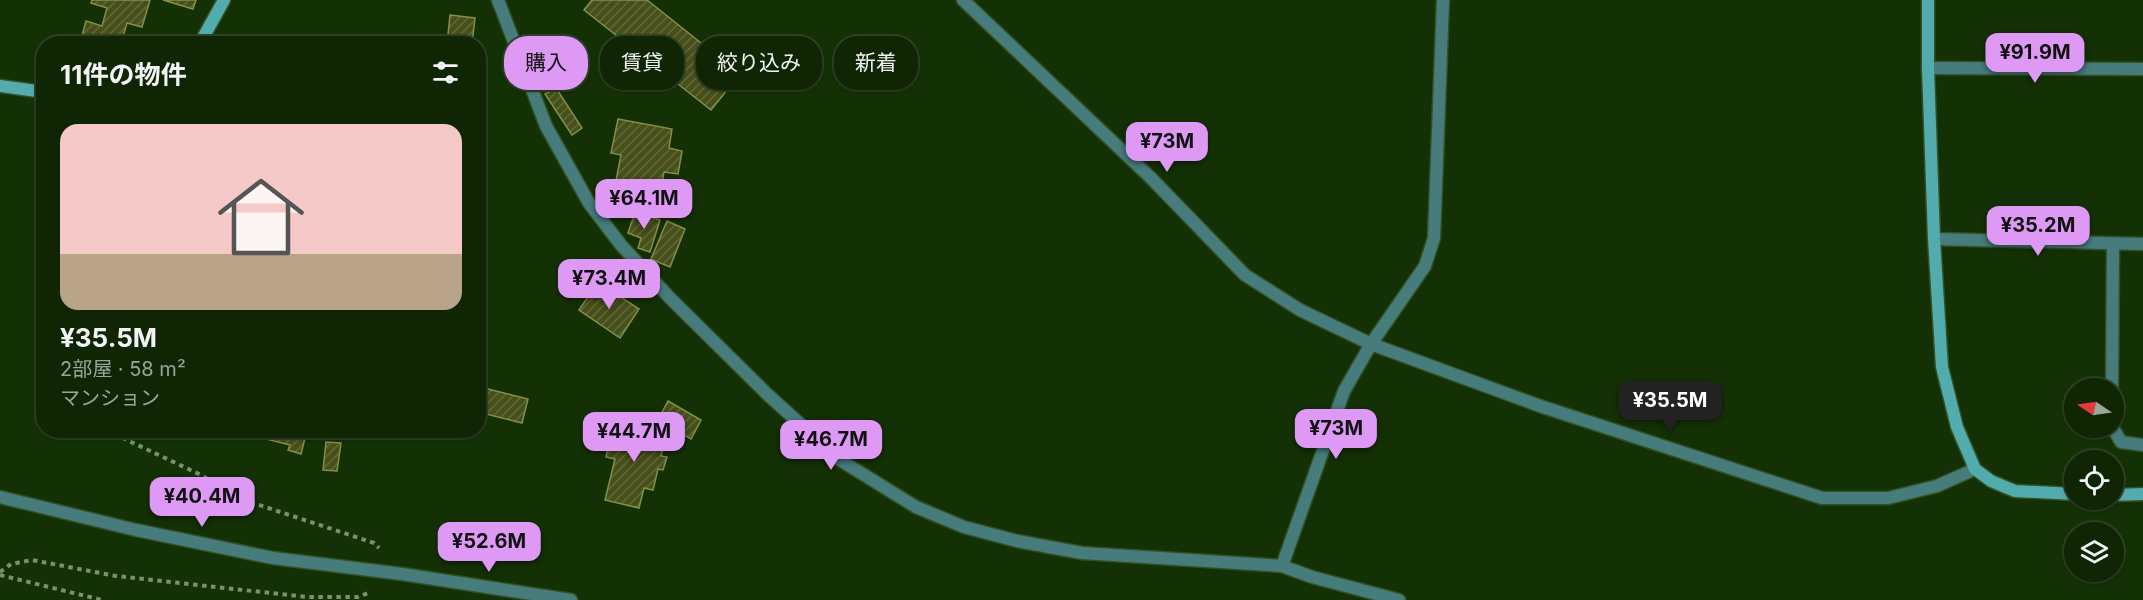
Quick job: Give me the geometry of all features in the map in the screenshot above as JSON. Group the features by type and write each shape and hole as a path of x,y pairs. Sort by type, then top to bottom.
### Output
{"street":[{"path":"204,36 224,0"},
{"path":"498,0 546,126 589,203 621,245 678,306 767,394 840,460 916,507 964,527 1017,541 1082,553 1282,566 1312,577 1399,600"},
{"path":"963,0 1151,178 1245,275 1300,310 1371,344 1540,406 1822,498 1888,498 1936,486 1975,469"},
{"path":"1282,566 1344,391 1371,344 1425,266 1434,238 1443,0"},
{"path":"1928,0 1934,238 1942,367 1957,427 1975,469 1991,480 2015,491 2064,493"},
{"path":"1928,68 2143,69"},
{"path":"0,86 36,91"},
{"path":"1934,238 2143,244"},
{"path":"2112,378 2113,244"},
{"path":"2119,438 2121,442 2143,445"},
{"path":"2124,495 2143,494"},
{"path":"0,497 136,530 273,558 402,574 571,600"}],"path":[{"path":"0,573 11,564 32,560 116,576 307,597 358,597 402,574 374,543 232,496 203,476 123,438"},
{"path":"0,573 102,600"}],"building":[{"path":"92,0 150,0 142,27 127,23 123,36 82,36 86,21 102,26 107,8 91,3"},
{"path":"163,0 196,0 193,9"},
{"path":"592,0 647,0 696,39 696,90 727,90 711,110 684,89 684,36 617,36 584,10"},
{"path":"450,15 475,18 473,36 448,36"},
{"path":"557,90 582,128 572,135 545,94"},
{"path":"618,119 672,129 669,148 682,151 678,174 664,172 658,204 643,201 642,207 612,201 621,155 611,153"},
{"path":"635,212 660,220 650,252 638,248 641,238 628,233"},
{"path":"667,221 685,229 670,267 651,259"},
{"path":"598,282 639,309 620,338 579,310"},
{"path":"486,388 528,399 522,423 486,414"},
{"path":"668,401 701,420 691,439 658,420"},
{"path":"614,422 666,434 661,456 667,457 663,470 658,469 653,490 644,488 639,508 605,500 615,459 606,457"},
{"path":"262,438 305,438 301,454 288,450 290,445"},
{"path":"326,442 341,443 337,471 323,470"}]}
